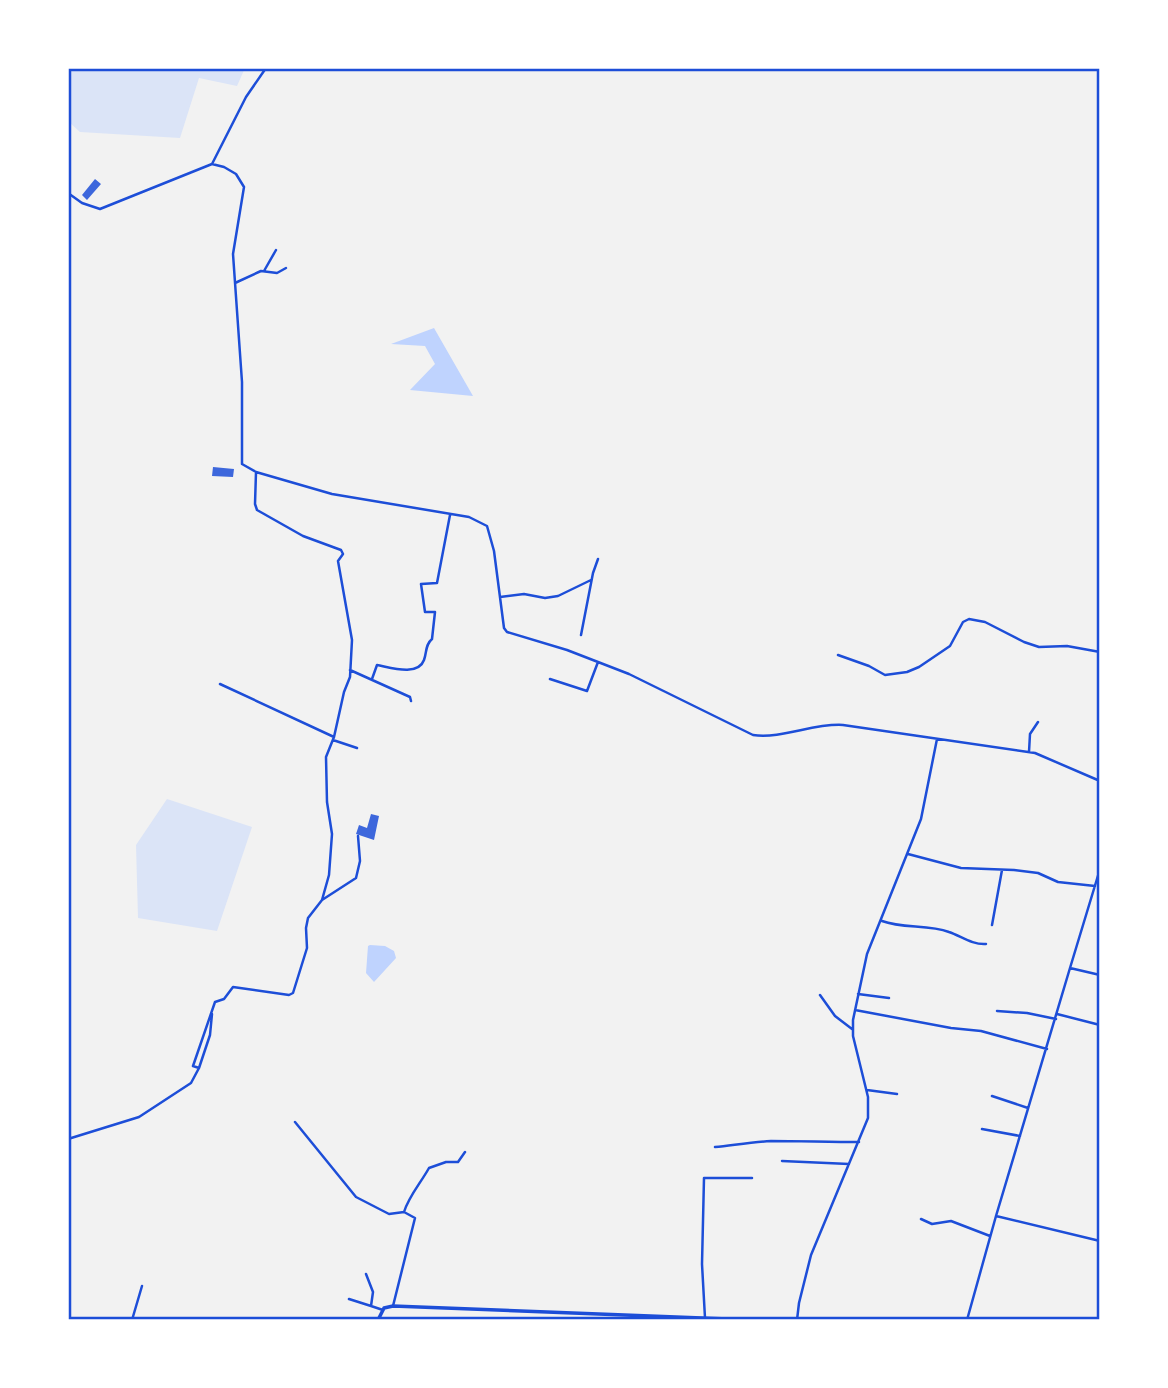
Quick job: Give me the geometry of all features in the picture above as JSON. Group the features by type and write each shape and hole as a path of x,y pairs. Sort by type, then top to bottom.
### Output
{"street":[{"path":"212,164 246,96 267,68"},
{"path":"68,193 82,204 100,209 212,164 236,174 244,187 233,254 242,382 243,464 256,472 332,494 470,517 487,526 494,551 504,628 507,632 598,662 651,684 753,735 768,736 833,724 1029,752 1100,781"},
{"path":"264,271 275,250"},
{"path":"235,283 264,271 277,273 286,268"},
{"path":"199,1068 193,1066 215,1002 224,999 233,987 289,995 293,993 307,948 308,918 321,900 329,875 332,844 327,753 334,738 350,670 352,640 338,561 343,554 341,550 303,536 257,510 256,472"},
{"path":"372,679 377,665 409,670 421,666 424,662 428,643 432,639 435,612 425,612 421,584 438,583 440,560 448,538 450,514"},
{"path":"581,635 591,580 598,559"},
{"path":"500,597 524,594 545,598 558,596 591,580"},
{"path":"838,655 885,675 907,671 919,667 950,646 963,622 969,619 985,622 1040,647 1067,646 1100,652"},
{"path":"550,679 587,691 598,662"},
{"path":"350,670 410,697 411,701"},
{"path":"220,684 296,722 357,748"},
{"path":"1029,752 1030,734 1038,722"},
{"path":"797,1320 811,1255 869,1113 867,1090 852,1029 855,1010 865,962 926,803 937,738"},
{"path":"321,900 356,878 360,861 358,836"},
{"path":"908,854 961,869 1038,873 1058,882 1095,886"},
{"path":"967,1320 1100,869"},
{"path":"992,926 1002,870"},
{"path":"881,921 940,930 974,943 986,944"},
{"path":"1070,968 1100,975"},
{"path":"858,994 889,998"},
{"path":"820,995 835,1016 852,1029"},
{"path":"68,1142 139,1117 191,1083 210,1035 213,1009"},
{"path":"855,1010 981,1031 1047,1049"},
{"path":"997,1011 1056,1019"},
{"path":"1057,1014 1100,1025"},
{"path":"867,1090 897,1094"},
{"path":"992,1096 1028,1108"},
{"path":"295,1122 356,1197 389,1214 404,1213 415,1219 398,1276 393,1306"},
{"path":"982,1129 1020,1136"},
{"path":"715,1147 770,1141 847,1144 859,1142"},
{"path":"404,1213 409,1197 417,1190 429,1168 446,1162 458,1163 466,1152"},
{"path":"782,1161 849,1164"},
{"path":"705,1318 702,1264 704,1178 752,1178"},
{"path":"996,1216 1100,1241"},
{"path":"921,1219 932,1224 951,1221 990,1236"},
{"path":"366,1274 373,1292 371,1306"},
{"path":"132,1320 142,1286"},
{"path":"349,1299 383,1310"},
{"path":"378,1320 386,1307 393,1306 754,1320"}],"shaded area":[{"path":"68,68 245,68 237,86 199,78 180,138 80,132 68,121"},
{"path":"167,799 252,827 217,931 138,918 136,845"}],"water":[{"path":"434,328 473,396 410,390 435,364 425,346 391,344"},
{"path":"370,945 385,946 394,951 396,958 374,982 366,973"}],"building":[{"path":"95,179 101,184 87,200 82,195"},
{"path":"213,467 234,469 233,477 212,476"},
{"path":"371,814 379,816 374,840 356,834 359,825 367,828"}]}
